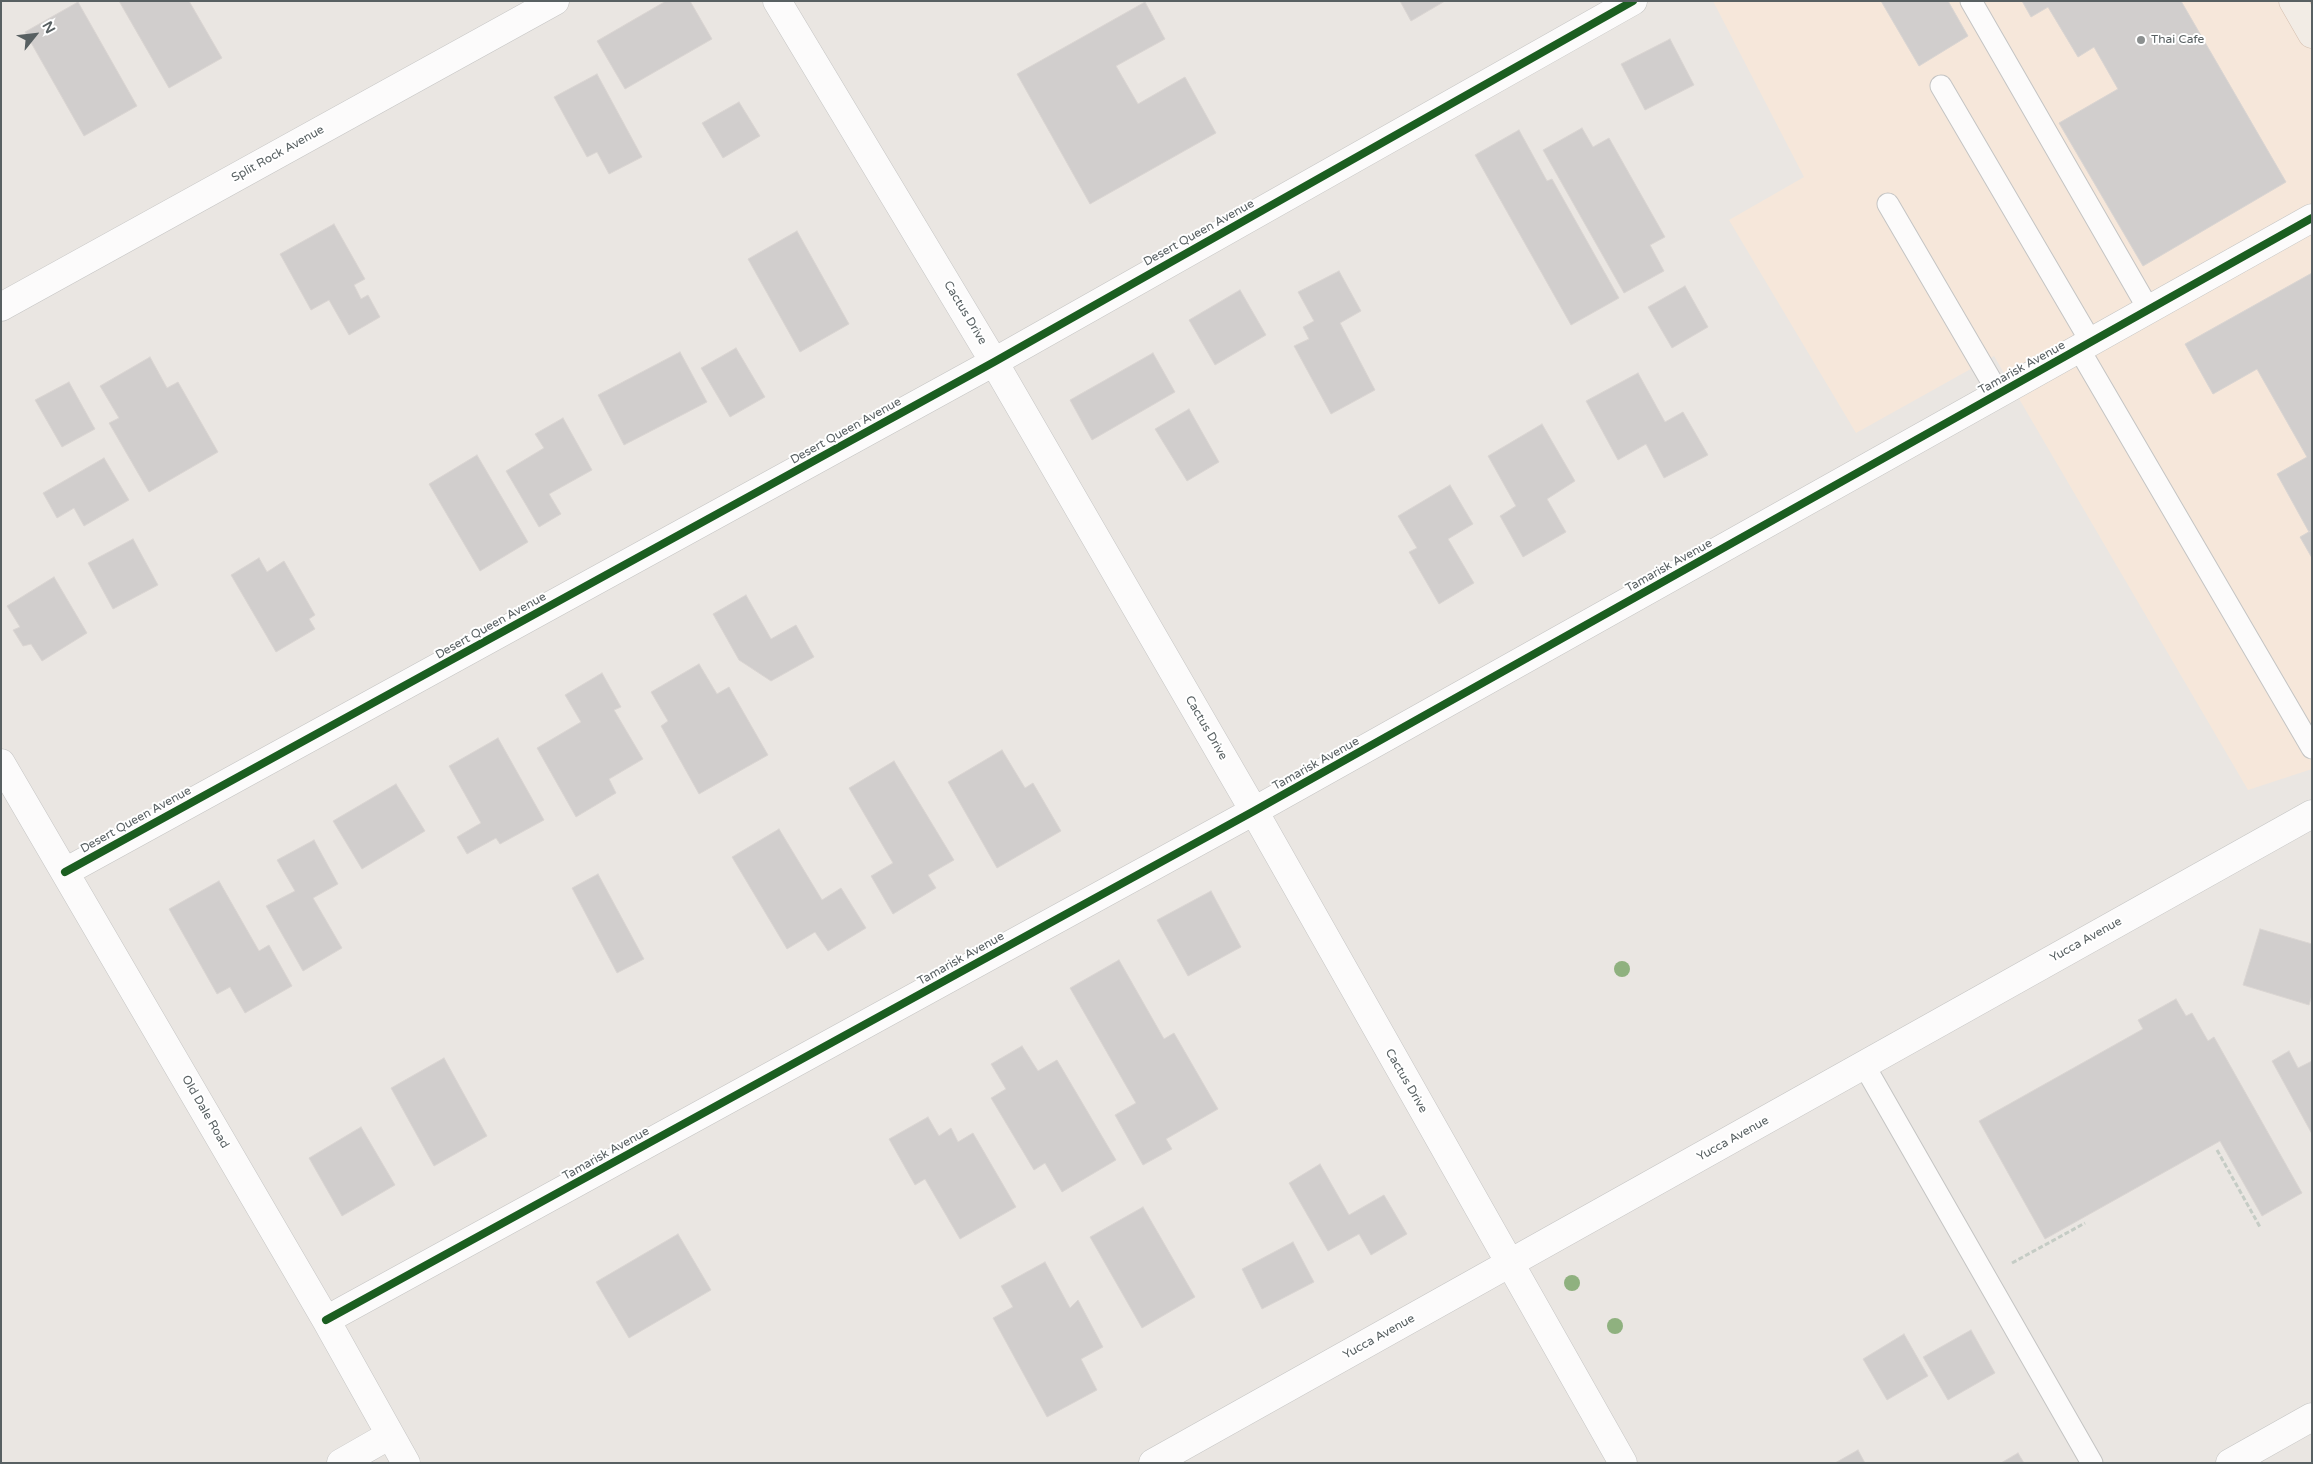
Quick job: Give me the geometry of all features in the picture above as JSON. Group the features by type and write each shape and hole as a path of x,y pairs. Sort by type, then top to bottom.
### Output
{"main road":[{"path":"2293,1 2312,34"}],"street":[{"name":"Split Rock Avenue","path":"1,307 555,1"},
{"name":"Cactus Drive","path":"777,1 994,362 1254,811 1623,1463"},
{"name":"Desert Queen Avenue","path":"65,872 994,362 1633,1"},
{"name":"Tamarisk Avenue","path":"326,1320 1254,811 2312,218"},
{"name":"Old Dale Road","path":"1,763 326,1320 406,1463"},
{"name":"Yucca Avenue","path":"1153,1463 2312,814"},
{"path":"2230,1463 2312,1417"},
{"path":"341,1463 390,1436"}],"lane":[{"path":"1971,1 2149,310"},
{"path":"1941,86 2312,748"},
{"path":"1888,204 1999,394"},
{"path":"1864,1065 2092,1463"}],"path":[{"path":"2217,1150 2260,1227"},
{"path":"2009,1264 2085,1223"}],"shaded area":[{"path":"1713,1 2312,1 2312,769 2248,790 1994,356 1856,433 1729,220 1804,177"}],"building":[{"path":"119,1 189,1 222,58 169,88"},
{"path":"666,1 690,1 712,39 625,89 597,41"},
{"path":"1400,1 1445,1 1411,21"},
{"path":"1881,1 1948,1 1968,36 1919,66"},
{"path":"2022,1 2181,1 2286,182 2143,266 2059,123 2118,89 2094,47 2078,57 2048,7 2031,17"},
{"path":"78,2 137,106 84,136 25,32"},
{"path":"1145,2 1165,39 1116,66 1138,104 1185,77 1216,133 1090,204 1017,74"},
{"path":"1670,39 1694,85 1645,110 1621,64"},
{"path":"597,74 642,157 609,174 597,152 587,157 554,97"},
{"path":"739,102 760,136 723,158 702,123"},
{"path":"1582,128 1593,147 1609,138 1665,237 1650,245 1664,271 1624,293 1543,150"},
{"path":"1519,130 1547,181 1552,179 1619,298 1571,325 1475,155"},
{"path":"334,224 365,279 354,285 361,299 368,295 380,317 349,335 329,300 311,310 280,254"},
{"path":"797,231 849,324 800,352 748,259"},
{"path":"1339,271 1361,311 1340,323 1375,390 1331,414 1294,346 1309,339 1303,327 1314,321 1298,292"},
{"path":"2312,273 2312,530 2309,532 2277,474 2307,457 2257,369 2213,394 2185,344"},
{"path":"1685,286 1708,327 1672,348 1648,307"},
{"path":"1240,290 1266,335 1215,365 1189,320"},
{"path":"736,348 765,397 730,417 701,368"},
{"path":"680,352 707,402 624,445 598,395"},
{"path":"1153,353 1175,392 1092,440 1070,400"},
{"path":"150,357 167,388 178,382 218,452 149,492 109,423 119,418 100,386"},
{"path":"1638,373 1665,422 1683,412 1708,455 1664,478 1646,444 1618,460 1586,401"},
{"path":"69,382 95,429 62,447 35,400"},
{"path":"1189,409 1219,462 1187,481 1155,429"},
{"path":"563,418 592,470 549,494 561,514 539,527 506,471 544,448 535,434"},
{"path":"1542,424 1575,481 1547,499 1566,532 1523,557 1500,516 1516,506 1488,456"},
{"path":"477,455 528,542 480,571 429,484"},
{"path":"104,458 129,500 84,526 74,508 57,518 43,493"},
{"path":"1450,485 1473,524 1448,539 1474,583 1439,604 1409,552 1417,548 1398,516"},
{"path":"2312,530 2312,558 2300,537"},
{"path":"133,539 158,585 113,609 88,563"},
{"path":"259,558 267,572 284,561 315,615 309,619 315,629 276,652 231,575"},
{"path":"54,577 87,633 42,661 31,644 23,646 13,630 20,627 7,606"},
{"path":"746,595 771,639 796,625 814,657 771,681 739,660 713,614"},
{"path":"699,664 717,694 729,687 768,755 699,794 661,726 668,721 651,692"},
{"path":"602,673 621,707 614,710 643,759 609,779 616,793 576,817 537,748 581,722 565,695"},
{"path":"498,738 544,820 500,844 496,838 467,854 457,837 481,823 449,766"},
{"path":"1002,750 1025,788 1033,783 1061,831 997,868 948,782"},
{"path":"894,761 954,860 928,875 936,888 893,914 871,876 893,863 849,788"},
{"path":"396,784 425,831 362,869 333,821"},
{"path":"779,829 822,900 841,888 866,928 828,951 815,932 787,949 732,857"},
{"path":"314,840 338,884 313,898 342,948 303,971 266,906 295,891 277,860"},
{"path":"598,874 644,959 617,973 572,888"},
{"path":"219,881 259,951 269,945 292,986 245,1013 230,987 217,994 169,909"},
{"path":"1211,891 1241,947 1188,976 1157,920"},
{"path":"2260,929 2312,944 2312,995 2309,1005 2243,985"},
{"path":"1119,960 1164,1039 1174,1033 1218,1109 1166,1139 1172,1149 1143,1165 1115,1115 1136,1103 1070,988"},
{"path":"2176,999 2186,1016 2192,1013 2208,1041 2214,1037 2302,1193 2262,1216 2220,1141 2045,1239 1979,1121 2143,1029 2138,1020"},
{"path":"1022,1046 1038,1071 1057,1060 1116,1160 1062,1192 1045,1163 1034,1170 991,1098 1006,1089 991,1064"},
{"path":"2289,1051 2298,1068 2312,1061 2312,1134 2272,1061"},
{"path":"444,1058 487,1136 434,1166 391,1088"},
{"path":"928,1117 939,1136 951,1128 958,1142 973,1133 1016,1207 960,1239 925,1179 915,1185 889,1139"},
{"path":"361,1127 395,1185 342,1216 309,1158"},
{"path":"1320,1164 1349,1215 1384,1195 1407,1234 1371,1255 1359,1234 1328,1251 1289,1183"},
{"path":"1143,1207 1195,1297 1142,1328 1090,1237"},
{"path":"678,1234 711,1290 629,1338 596,1282"},
{"path":"1293,1242 1314,1282 1262,1309 1242,1269"},
{"path":"1045,1262 1070,1308 1078,1300 1103,1347 1081,1359 1097,1390 1047,1417 993,1318 1013,1307 1001,1286"},
{"path":"1971,1330 1995,1373 1948,1400 1923,1357"},
{"path":"1904,1334 1928,1376 1887,1400 1863,1359"},
{"path":"1858,1450 1865,1463 1835,1463"},
{"path":"2018,1453 2024,1463 2001,1463"}],"cycle path":[{"path":"65,872 994,362 1633,1"},
{"path":"326,1320 1254,811 2312,218"}],"place":[{"name":"Thai Cafe","path":"2141,40"}]}
